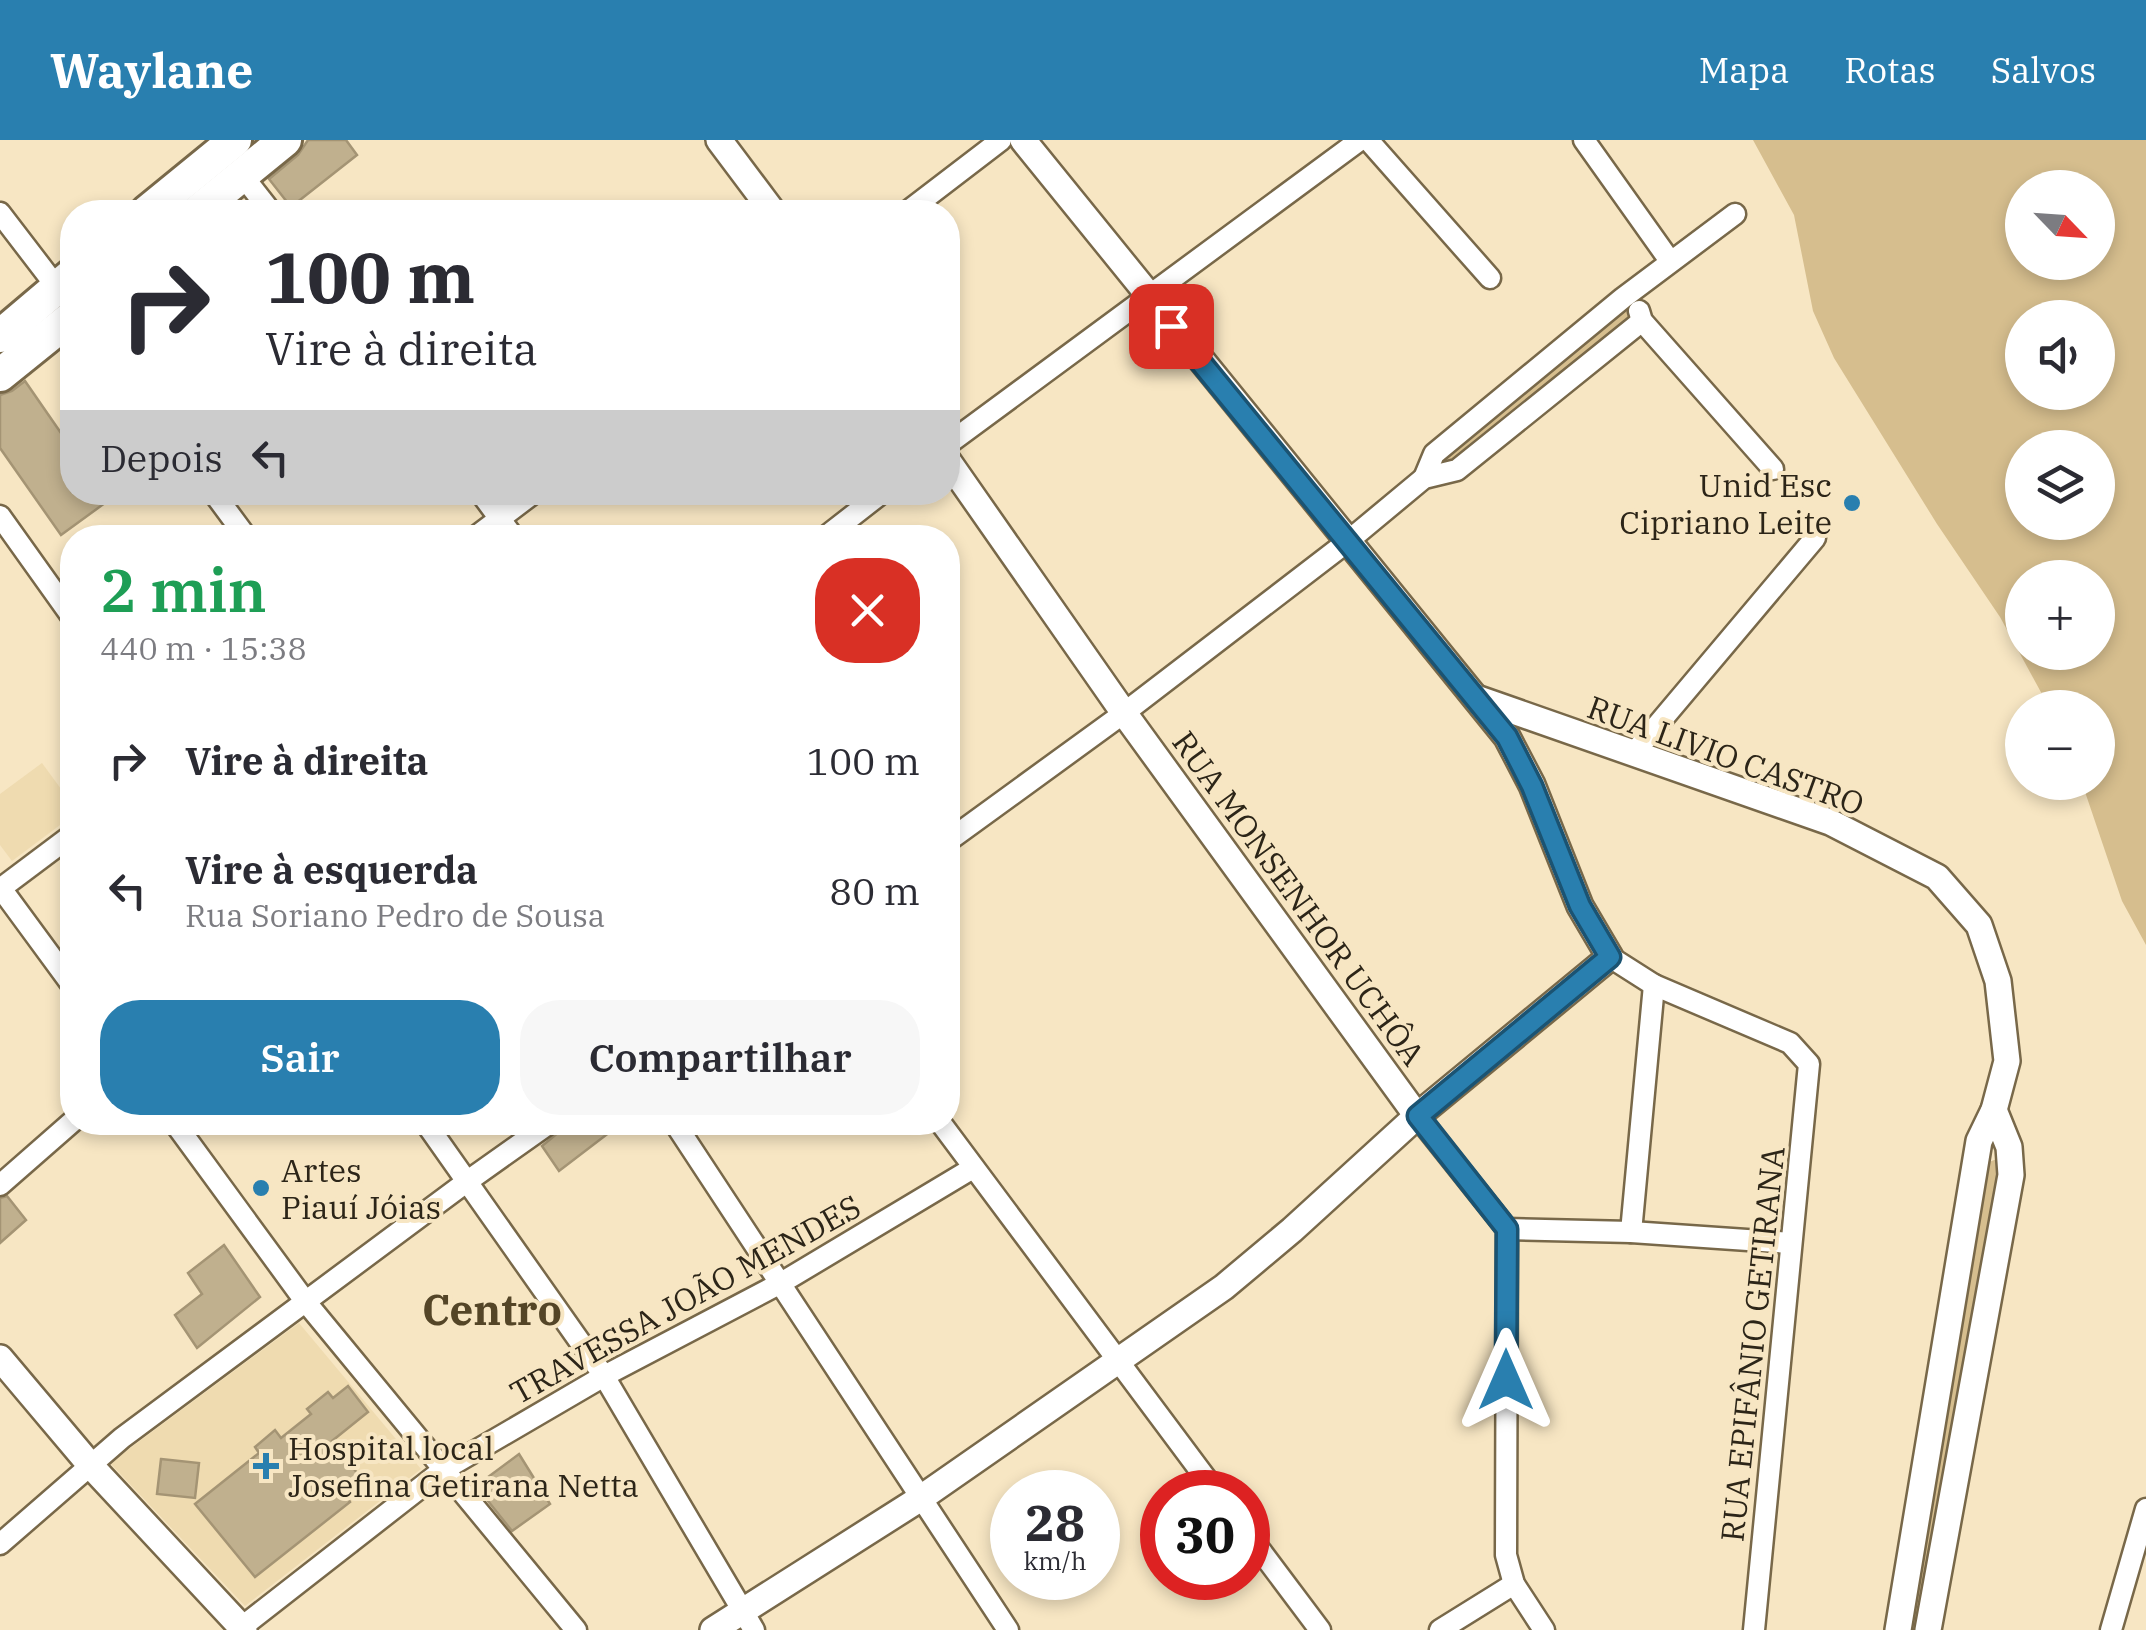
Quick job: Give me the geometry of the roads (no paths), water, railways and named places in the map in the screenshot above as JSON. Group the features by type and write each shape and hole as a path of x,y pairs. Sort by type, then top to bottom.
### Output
{"main road":[{"path":"163,200 230,151 285,140"},
{"path":"203,200 230,151"},
{"path":"0,336 60,295"},
{"path":"0,375 60,327"}],"street":[{"path":"719,140 763,200"},
{"path":"923,200 1001,140"},
{"path":"1023,140 1507,737 1532,786 1580,906 1610,957 1654,984 1631,1232"},
{"path":"960,435 1146,295 1364,140 1490,278"},
{"path":"1584,140 1670,260"},
{"path":"230,151 262,200"},
{"path":"0,214 60,281"},
{"path":"1424,478 1434,454 1670,260 1735,214"},
{"path":"1623,298 1638,307 1642,322 1773,469"},
{"path":"960,831 1348,542 1424,478 1457,470 1642,322"},
{"name":"RUA MONSENHOR UCHÔA","path":"960,479 1418,1116 1507,1229"},
{"path":"222,505 237,525"},
{"path":"490,505 504,525"},
{"path":"492,525 518,505"},
{"path":"841,525 867,505"},
{"path":"0,516 60,600"},
{"path":"1633,754 1815,538"},
{"name":"RUA LIVIO CASTRO","path":"1476,698 1830,822 1937,876 1979,925 1998,980 2007,1061 1994,1110 1979,1141 1972,1176 1898,1630"},
{"path":"60,844 0,888 60,969"},
{"path":"714,1630 748,1620 1224,1287 1418,1116 1610,957"},
{"name":"RUA EPIFÂNIO GETIRANA","path":"1654,984 1790,1043 1809,1064 1754,1630"},
{"path":"1928,1630 2011,1175 2009,1147 1994,1110"},
{"path":"0,1184 60,1132"},
{"path":"183,1135 305,1302 576,1630"},
{"path":"434,1135 604,1376 748,1620"},
{"path":"0,1544 122,1438 533,1135"},
{"path":"683,1135 1008,1630"},
{"path":"949,1135 1199,1470"},
{"name":"TRAVESSA JOÃO MENDES","path":"241,1629 443,1470 604,1376 781,1283 973,1168"},
{"path":"1544,1630 1514,1584 1506,1555 1507,1229 1631,1232 1790,1243"},
{"path":"0,1358 91,1466 241,1629"},
{"path":"2111,1630 2146,1509"},
{"path":"1270,1563 1320,1630"},
{"path":"1440,1630 1514,1584"}],"place":[{"name":"Unid Esc Cipriano Leite","path":"1852,503"},
{"name":"Artes Piauí Jóias","path":"261,1188"},
{"name":"Hospital local Josefina Getirana Netta","path":"266,1466"}],"district":[{"name":"Centro","path":"492,1309"}]}
